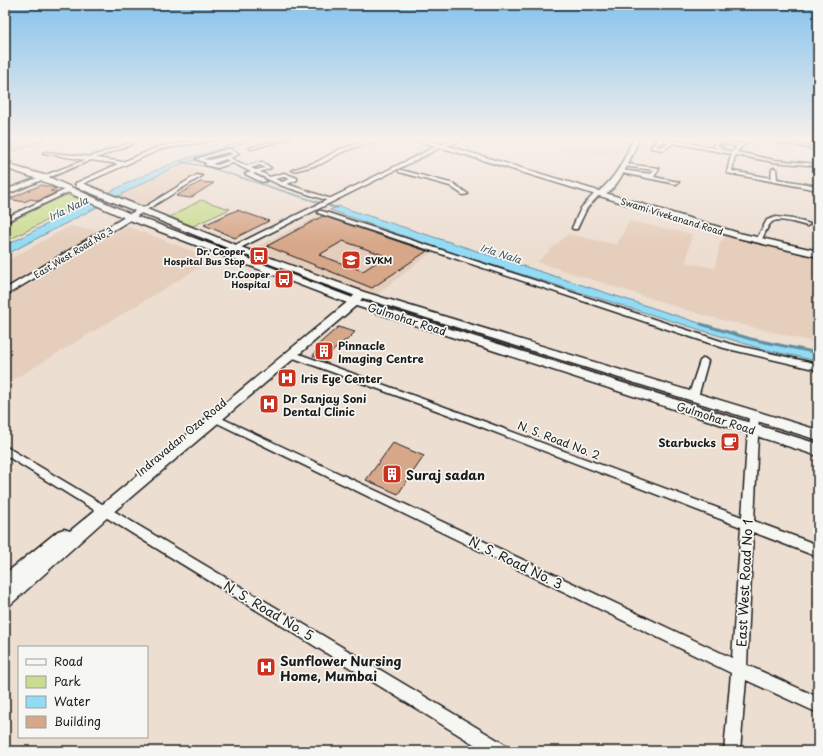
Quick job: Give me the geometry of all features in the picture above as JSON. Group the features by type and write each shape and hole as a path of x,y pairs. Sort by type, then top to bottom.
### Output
{"main road":[{"name":"Swami Vivekanand Road","path":"535,173 737,235 818,253"},
{"name":"Gulmohar Road","path":"45,174 72,181 100,192 353,298 694,397 818,436"},
{"name":"Gulmohar Road","path":"45,174 69,190 130,217 227,255 753,430 818,450"},
{"name":"Swami Vivekanand Road","path":"600,193 818,253"}],"street":[{"path":"72,181 94,173"},
{"path":"254,173 248,175 264,181"},
{"path":"261,173 330,204 396,173"},
{"path":"227,255 391,173"},
{"path":"409,173 452,185 465,194"},
{"path":"575,228 584,208 607,187 615,173"},
{"path":"600,193 611,187 619,173"},
{"path":"627,173 676,182"},
{"path":"633,173 649,177 653,176 654,173"},
{"path":"735,173 818,188"},
{"path":"774,173 774,181"},
{"path":"5,190 45,174"},
{"path":"5,193 45,174"},
{"path":"271,178 284,174 295,179 282,184"},
{"path":"141,210 199,176"},
{"path":"806,186 808,178"},
{"path":"5,220 69,190"},
{"path":"320,209 727,346 818,367"},
{"name":"East West Road No 3","path":"5,293 141,210"},
{"path":"760,238 772,219 781,219 807,224"},
{"name":"Indravadan Oza Road","path":"5,585 214,418 291,354 353,298"},
{"name":"Indravadan Oza Road","path":"5,598 102,508 353,298"},
{"name":"N. S. Road No. 2","path":"291,354 818,551"},
{"path":"694,397 704,361"},
{"name":"East West Road No 1","path":"732,751 739,669 754,415"},
{"name":"N. S. Road No. 3","path":"214,418 739,669 818,705"},
{"name":"N. S. Road No. 5","path":"5,450 500,751"}],"shaded area":[{"path":"162,173 197,173 140,207 117,196"},
{"name":"SVKM","path":"330,210 437,248 376,295 252,249"},
{"path":"629,221 692,234 686,262 715,268 720,242 727,236 815,257 818,266 818,343 706,316 537,262 568,234 617,245"},
{"path":"70,226 99,231 5,287 5,262"},
{"path":"127,226 210,258 210,261 5,385 5,299"}],"green space":[{"path":"66,195 86,200 5,242 5,224"},
{"path":"201,200 230,209 193,226 170,217"}],"water":[{"path":"149,173 162,173 5,255 5,246 84,204"},
{"path":"338,206 727,332 766,343 818,353 818,361 762,349 437,248 330,210"}],"building":[{"path":"200,182 214,183 190,198 176,196"},
{"path":"41,185 54,188 56,189 50,191 57,192 38,201 31,199 24,202 9,199"},
{"path":"237,210 269,221 235,238 204,225"},
{"path":"323,216 427,251 372,288 267,246","holes":["343,241 386,256 363,271 319,255"]},
{"path":"338,327 355,332 324,359 313,356 320,343"},
{"name":"Suraj sadan","path":"393,443 424,456 398,494 366,480"}],"waterway":[{"name":"Irla Nala","path":"228,173 333,207"},
{"name":"Irla Nala","path":"330,206 337,208"},
{"name":"Irla Nala","path":"701,324 751,339 818,353"}],"place":[{"name":"Dr. Cooper Hospital Bus Stop","path":"259,256"},
{"name":"SVKM","path":"351,260"},
{"name":"Dr.Cooper Hospital","path":"284,279"},
{"name":"Pinnacle Imaging Centre","path":"324,351"},
{"name":"Iris Eye Center","path":"287,378"},
{"name":"Dr Sanjay Soni Dental Clinic","path":"269,404"},
{"name":"Starbucks","path":"730,442"},
{"name":"Suraj sadan","path":"392,474"},
{"name":"Sunflower Nursing Home, Mumbai","path":"266,667"}]}
